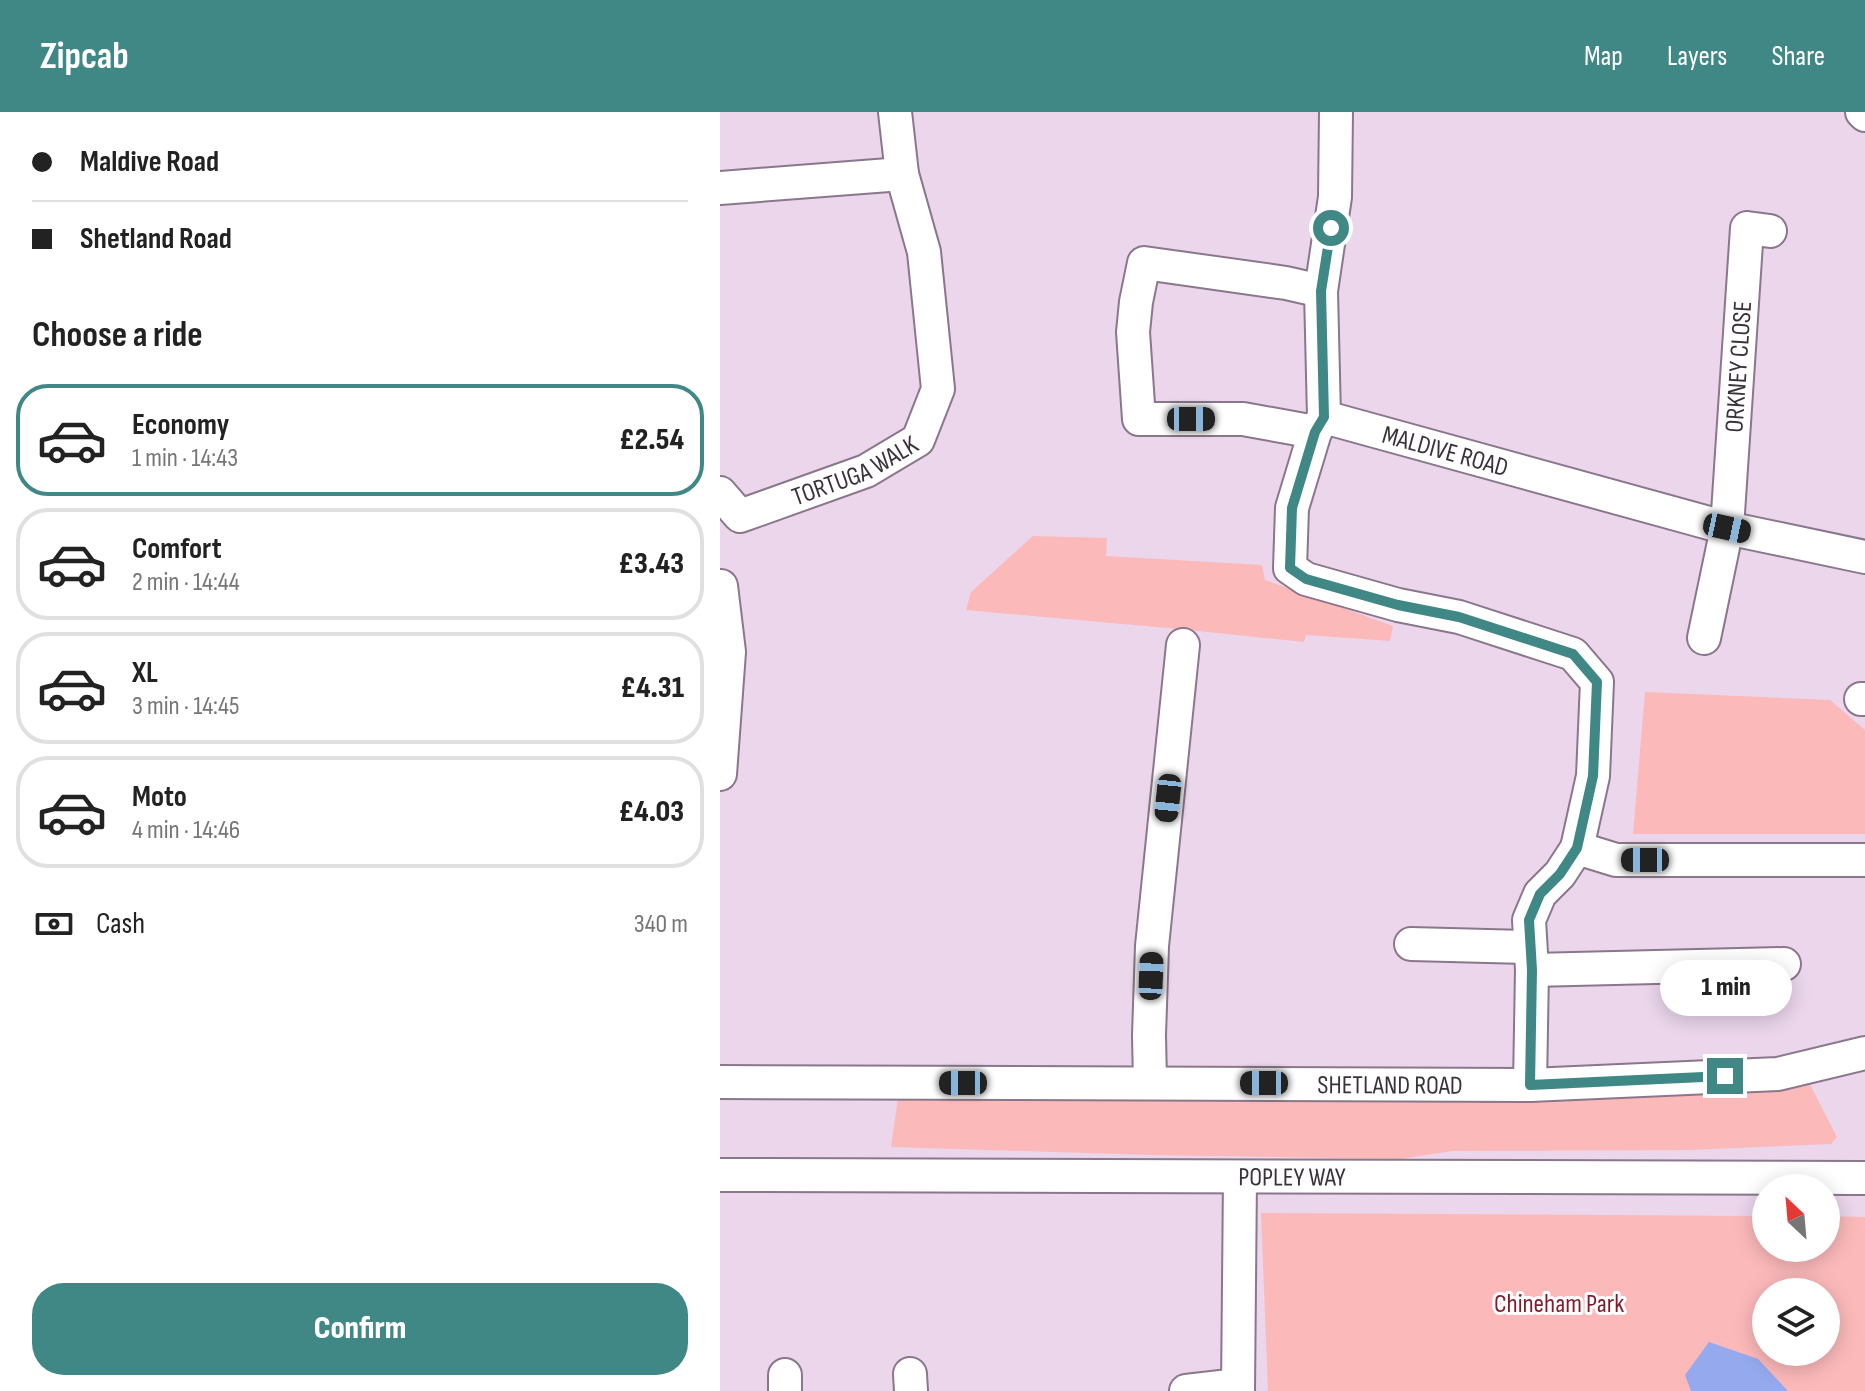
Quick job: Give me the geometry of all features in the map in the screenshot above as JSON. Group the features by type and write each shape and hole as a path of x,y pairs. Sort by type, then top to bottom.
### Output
{"street":[{"path":"720,188 902,174 895,112"},
{"path":"1336,112 1335,197 1321,291 1319,424 1292,508 1290,568 1306,579 1398,605 1459,617 1573,654 1597,682 1593,776 1568,861 1540,894 1529,920 1530,1085"},
{"name":"TORTUGA WALK","path":"720,493 740,516 866,471 918,440 938,389 924,252 902,174"},
{"name":"ORKNEY CLOSE","path":"1727,528 1747,228 1770,231"},
{"name":"MALDIVE ROAD","path":"1321,291 1286,283 1144,263 1133,332 1139,419 1243,419 1319,424 1727,528 1865,557"},
{"path":"1704,638 1727,528"},
{"path":"720,774 729,652 727,580"},
{"path":"1150,1083 1152,946 1180,644"},
{"path":"1568,861 1865,860"},
{"path":"1411,944 1531,958 1784,964"},
{"name":"SHETLAND ROAD","path":"720,1082 1530,1085 1778,1074 1865,1053"},
{"name":"POPLEY WAY","path":"720,1175 1865,1178"},
{"path":"1186,1391 1238,1388 1240,1177"}],"green space":[{"path":"1033,536 1107,538 1106,556 1262,565 1265,580 1393,626 1390,641 1306,635 1304,642 966,610 971,592"},
{"path":"1645,692 1830,700 1865,730 1865,834 1633,834"},
{"path":"1802,1069 1837,1137 1831,1144 1691,1150 1452,1151 1401,1159 891,1147 900,1084"},
{"name":"Chineham Park","path":"1261,1213 1752,1216 1752,1262 1840,1262 1840,1216 1865,1217 1865,1391 1268,1391"}],"water":[{"path":"1709,1342 1752,1357 1752,1366 1765,1366 1788,1391 1691,1391 1685,1375"}],"route":[{"path":"1331,228 1321,291 1324,417 1315,432 1292,508 1290,568 1306,579 1398,605 1459,617 1573,654 1597,682 1593,776 1577,848 1560,874 1540,894 1529,920 1532,970 1530,1085 1725,1076"}]}
